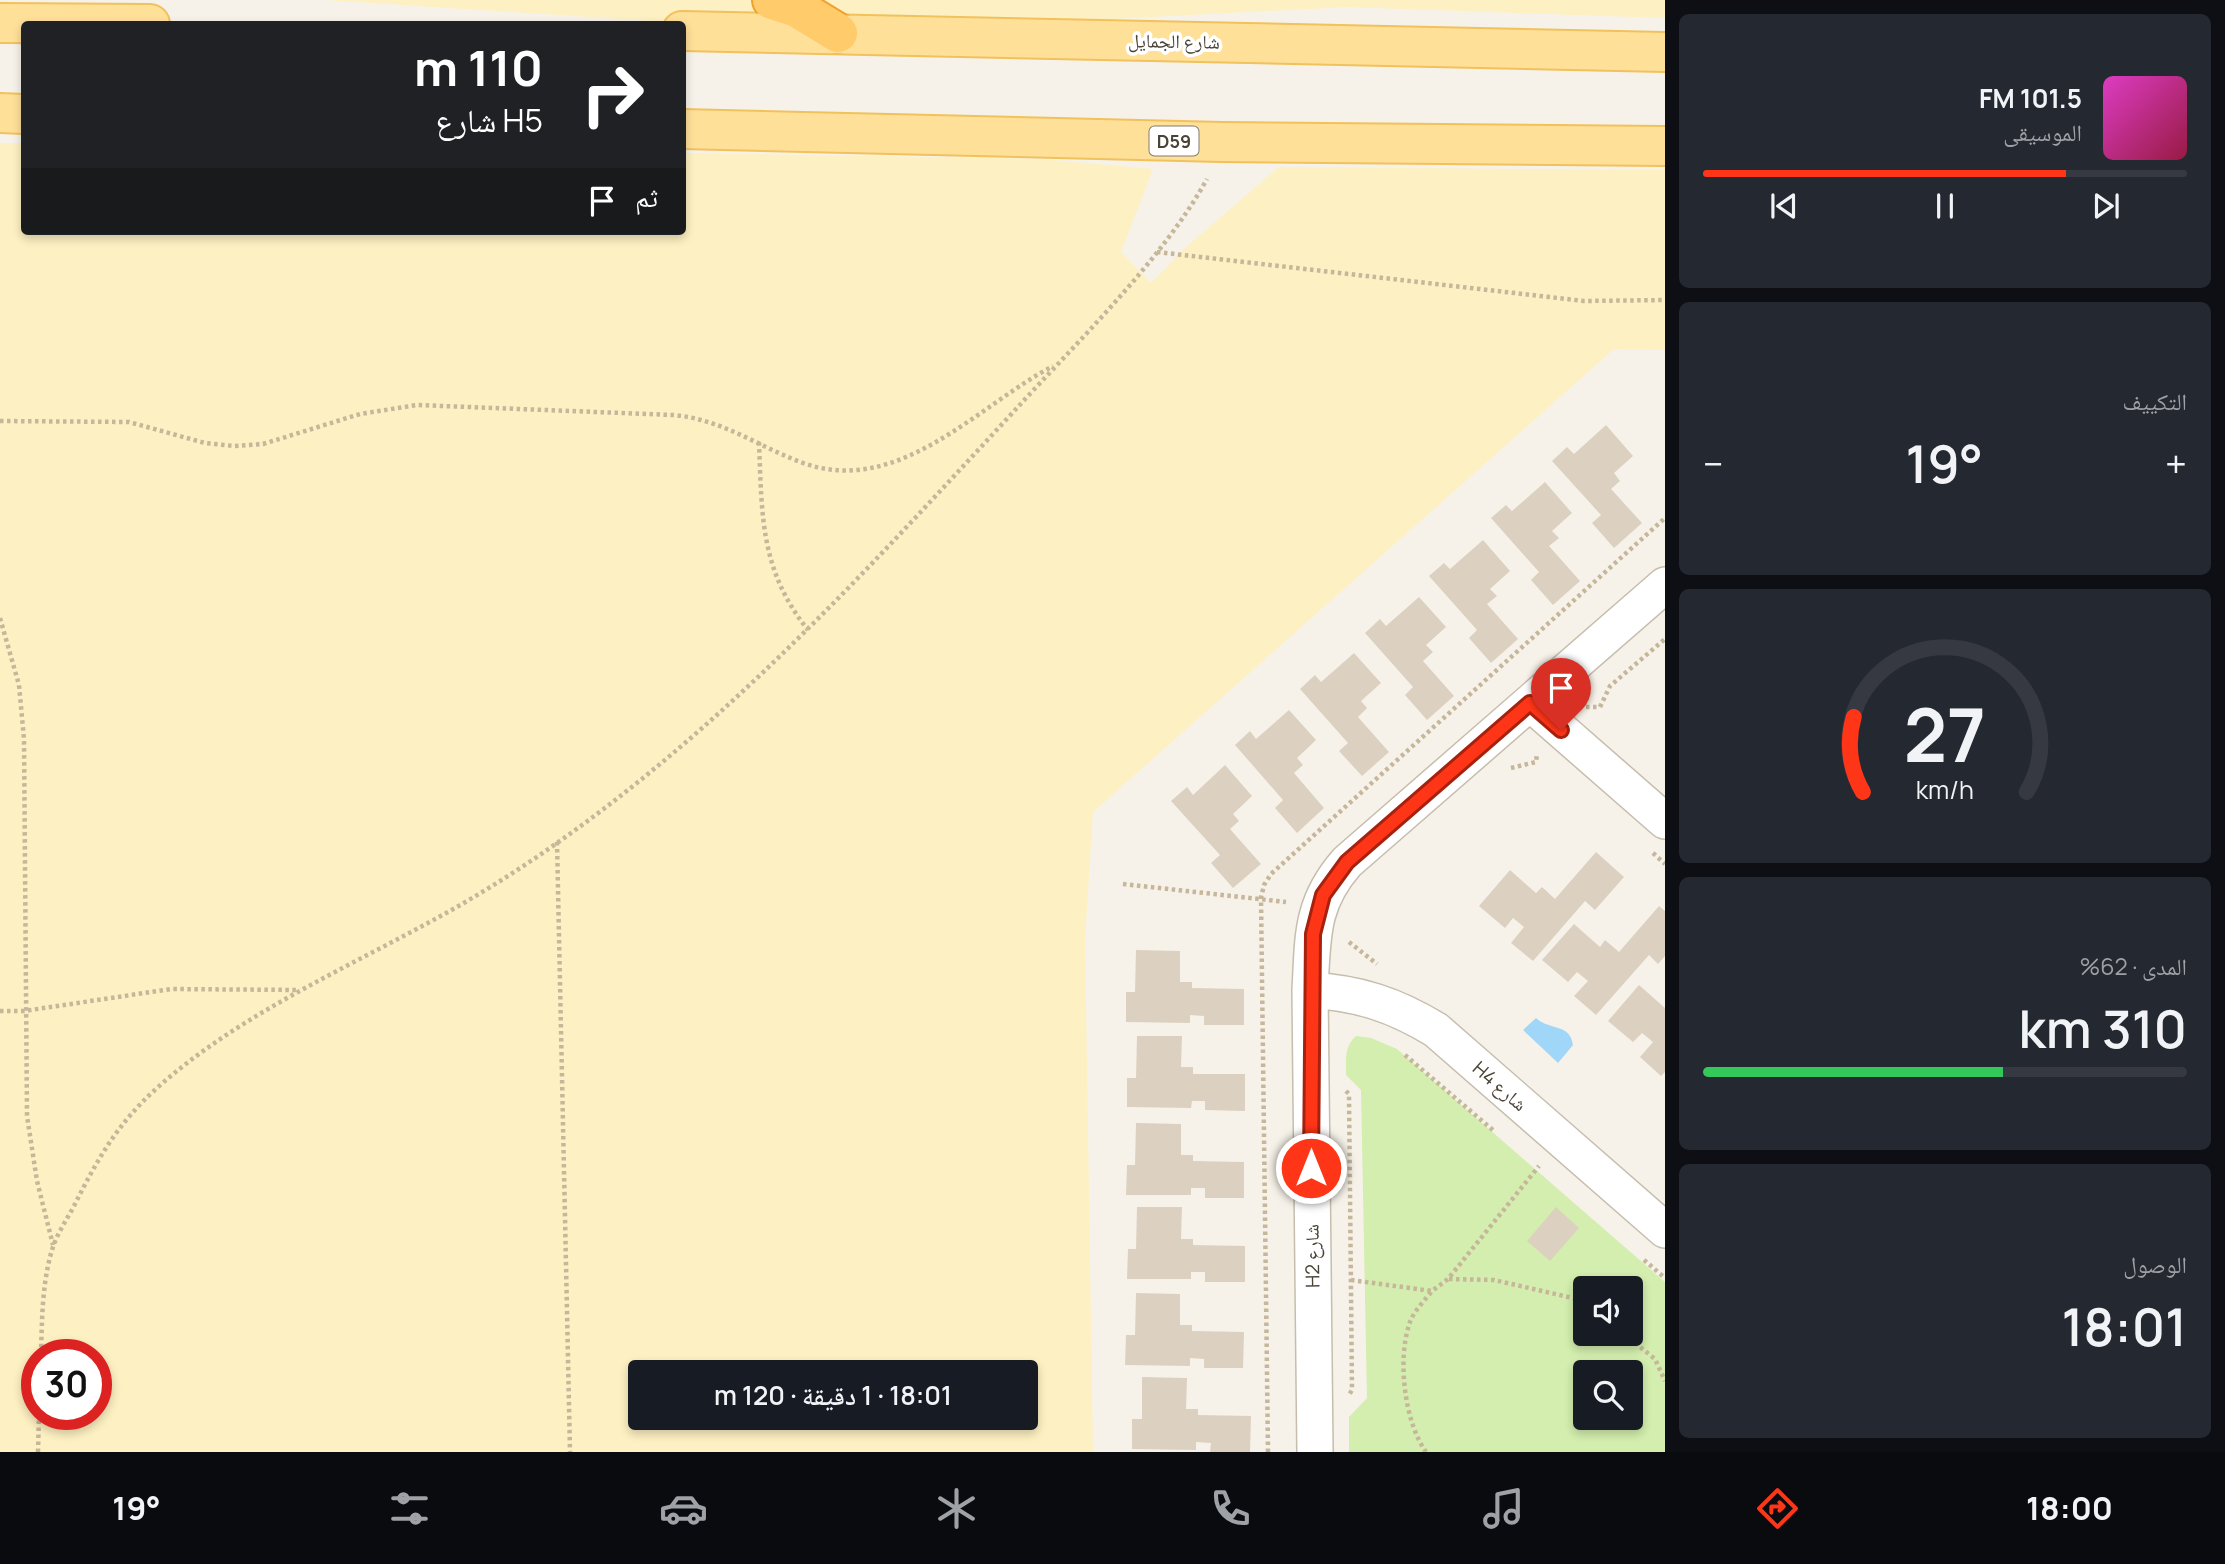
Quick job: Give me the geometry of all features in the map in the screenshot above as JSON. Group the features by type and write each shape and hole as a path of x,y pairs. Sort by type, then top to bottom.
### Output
{"highway":[{"path":"772,0 797,8 838,33"}],"main road":[{"path":"0,23 21,23"},
{"name":"شارع الجمايل","path":"686,31 1665,52"},
{"path":"0,113 21,114"},
{"name":"D59","path":"686,129 1222,142 1665,146"}],"street":[{"name":"H2 شارع","path":"1315,1452 1310,990 1316,914 1323,895 1347,862 1665,585"},
{"path":"1530,703 1665,821"},
{"name":"H4 شارع","path":"1310,990 1344,992 1377,999 1408,1012 1436,1030 1665,1230"}],"path":[{"path":"41,1339 42,1317 54,1245 106,1143 156,1089 233,1031 300,990 432,922 557,842 674,751 808,630 1057,364 1156,252 1195,200 1222,142"},
{"path":"1156,252 1584,301 1665,300"},
{"path":"0,421 129,422 205,443 234,446 263,444 291,437 370,412 445,404 695,416 804,463 828,468 886,464 907,458 943,440 1007,392 1057,364"},
{"path":"759,442 762,516 771,566 780,590 808,630"},
{"path":"1268,1452 1261,898 1264,885 1271,874 1665,518"},
{"path":"0,618 19,685 24,739 24,1011 27,1116 37,1181 54,1245"},
{"path":"1502,774 1512,767 1536,762 1537,752 1587,705 1600,707 1610,686 1665,639"},
{"path":"557,842 570,1452"},
{"path":"1123,884 1261,898 1285,902 1316,914"},
{"path":"1348,936 1349,944"},
{"path":"0,1010 24,1011 171,989 300,990"},
{"path":"1395,1046 1497,1133"},
{"path":"1342,1088 1349,1094 1352,1280 1352,1390 1346,1399"},
{"path":"1426,1452 1419,1442 1402,1381 1410,1321 1432,1291 1448,1279 1561,1139"},
{"path":"1527,1159 1548,1176"},
{"path":"1636,1252 1665,1278"},
{"path":"1312,1275 1432,1291"},
{"path":"1448,1279 1494,1280 1573,1298"},
{"path":"1639,1346 1655,1359 1665,1381"},
{"path":"38,1452 39,1430"}],"green space":[{"path":"1356,1036 1371,1038 1397,1049 1665,1282 1665,1452 1349,1452 1349,1417 1367,1398 1361,1090 1346,1075 1349,1044"}],"sand":[{"path":"325,0 1665,0 1665,18 1346,7 838,33 686,23 686,21"},
{"path":"0,143 21,143 21,235 686,235 686,153 1041,159 1153,169 1121,252 1151,283 1186,247 1279,167 1665,170 1665,350 1614,349 1093,812 1085,939 1093,1452 0,1452"}],"water":[{"path":"1536,1018 1547,1025 1564,1030 1571,1038 1573,1045 1558,1063 1523,1030"}],"building":[{"path":"1606,425 1633,456 1614,473 1620,481 1611,489 1642,523 1614,548 1592,523 1601,515 1552,461 1567,447 1574,454"},
{"path":"1545,482 1572,513 1552,531 1559,538 1549,546 1580,581 1553,605 1531,580 1539,572 1491,518 1506,505 1512,511"},
{"path":"1483,540 1510,571 1490,589 1497,596 1487,604 1518,639 1491,663 1469,638 1477,630 1429,576 1444,563 1450,569"},
{"path":"1419,597 1446,627 1426,645 1433,652 1423,661 1454,696 1427,720 1405,695 1413,687 1365,633 1380,619 1386,626"},
{"path":"1354,653 1381,683 1361,701 1367,708 1358,717 1389,752 1362,776 1339,751 1348,743 1300,689 1315,675 1321,682"},
{"path":"1289,710 1316,740 1297,758 1303,765 1294,773 1324,808 1297,833 1275,808 1283,800 1235,745 1250,731 1256,739"},
{"path":"1225,765 1252,796 1233,814 1239,821 1230,829 1261,864 1233,888 1211,863 1220,855 1171,801 1187,787 1193,795"},
{"path":"1596,852 1624,877 1595,910 1585,901 1533,961 1511,943 1524,927 1513,918 1505,928 1479,906 1510,870 1536,893 1542,887 1555,899"},
{"path":"1659,906 1665,911 1665,956 1658,964 1649,955 1596,1015 1574,996 1588,981 1577,972 1568,982 1542,960 1574,924 1600,947 1605,940 1619,952"},
{"path":"1136,950 1180,951 1180,982 1192,982 1192,988 1244,989 1244,1025 1204,1025 1204,1016 1190,1015 1190,1023 1126,1022 1126,992 1135,992"},
{"path":"1639,985 1665,1008 1665,1072 1661,1076 1640,1057 1653,1042 1642,1033 1633,1042 1608,1021"},
{"path":"1137,1036 1182,1036 1181,1067 1193,1067 1193,1074 1245,1074 1245,1111 1205,1110 1205,1101 1192,1101 1191,1108 1127,1107 1127,1078 1136,1078"},
{"path":"1136,1123 1181,1124 1181,1155 1193,1155 1193,1161 1244,1162 1244,1198 1205,1198 1205,1188 1191,1188 1191,1195 1126,1195 1127,1165 1135,1165"},
{"path":"1137,1207 1182,1207 1181,1239 1193,1239 1193,1245 1245,1246 1245,1282 1205,1282 1205,1272 1191,1272 1191,1279 1127,1279 1128,1249 1136,1249"},
{"path":"1556,1207 1579,1228 1550,1261 1527,1241"},
{"path":"1136,1293 1180,1294 1180,1325 1192,1325 1192,1331 1244,1332 1243,1368 1204,1368 1204,1359 1190,1358 1190,1366 1125,1365 1126,1335 1135,1335"},
{"path":"1142,1377 1187,1378 1186,1409 1198,1409 1198,1415 1251,1416 1250,1452 1210,1452 1211,1443 1196,1442 1196,1450 1132,1449 1132,1419 1142,1419"}],"route":[{"path":"1311,1168 1310,990 1313,934 1323,895 1347,862 1530,703 1561,730"}]}
